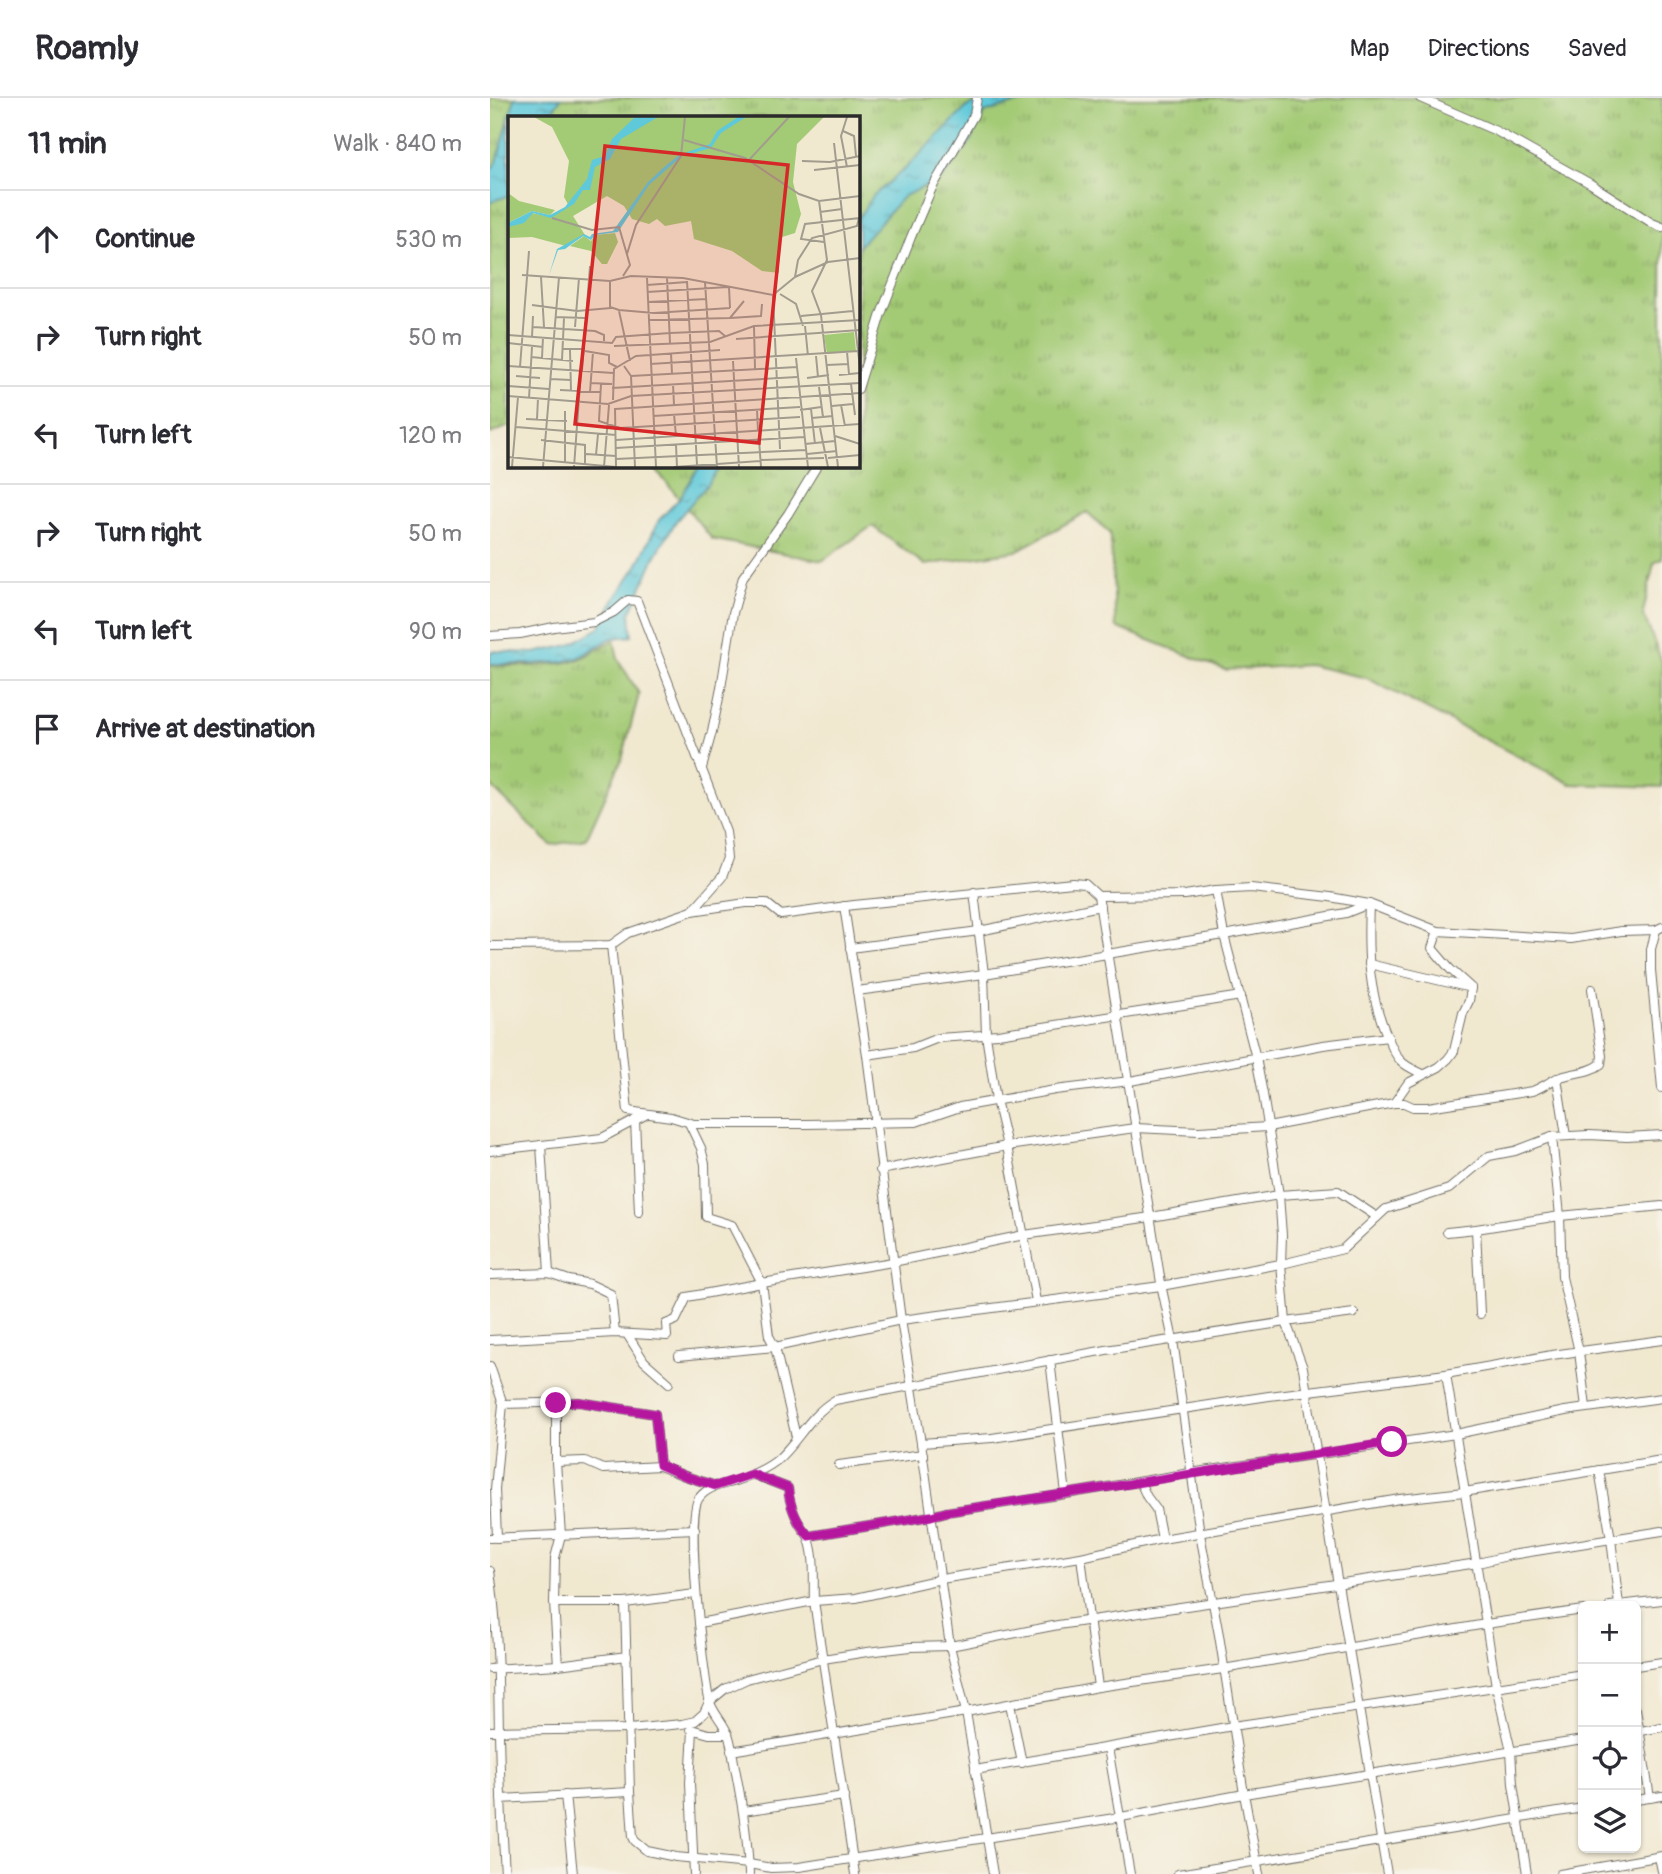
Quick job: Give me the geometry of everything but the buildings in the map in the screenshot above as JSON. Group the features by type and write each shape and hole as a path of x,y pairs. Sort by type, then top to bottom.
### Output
{"street":[{"path":"859,386 881,314 911,237 932,188 974,115 977,98"},
{"path":"1420,98 1496,131 1591,184 1662,228"},
{"path":"701,769 712,732 733,613 743,577 788,514 816,467"},
{"path":"490,636 594,622 614,612 628,600 637,601 726,832 729,859 722,877 692,912"},
{"path":"490,946 611,946 628,933 692,912 746,904 766,903 781,915 1073,883 1085,884 1098,896 1183,1408 1200,1534 1259,1874"},
{"path":"1098,896 1185,895 1251,888 1369,904 1438,931 1571,939 1621,931 1659,929 1651,949 1651,960 1662,1088"},
{"path":"1216,890 1224,935 1256,1058 1268,1127 1279,1195 1286,1322 1303,1368 1387,1874"},
{"path":"974,892 984,974 986,1035 996,1100 1036,1301"},
{"path":"856,991 984,974 1224,935 1346,913 1369,904"},
{"path":"1369,904 1367,947 1371,987 1382,1026 1400,1061 1423,1074"},
{"path":"844,906 867,1055 901,1320 950,1646 965,1712 993,1874"},
{"path":"850,948 979,931 1100,906"},
{"path":"1438,931 1432,948 1471,988"},
{"path":"611,946 628,1111 671,1117 689,1123 748,1125 916,1122 960,1107 996,1100 1129,1080 1323,1045 1388,1037"},
{"path":"1369,964 1471,988"},
{"path":"1394,1103 1408,1083 1438,1067 1454,1051 1471,988"},
{"path":"880,1170 1007,1146 1135,1128 1199,1131 1268,1127 1394,1103 1428,1107 1532,1091 1557,1078 1592,1070 1601,1064 1592,989"},
{"path":"867,1055 913,1048 937,1038 986,1035 1241,996"},
{"path":"1557,1078 1566,1136"},
{"path":"490,1151 602,1138 647,1114"},
{"path":"635,1120 639,1212"},
{"path":"689,1123 702,1148 705,1164 706,1217 732,1225 762,1283 769,1336 775,1347 796,1437"},
{"path":"679,1356 775,1347 901,1320 1161,1286 1281,1264 1343,1250 1386,1209 1449,1188 1489,1157 1515,1151 1552,1137 1662,1135"},
{"path":"1552,1137 1560,1216 1562,1277 1579,1352 1586,1407"},
{"path":"541,1145 549,1273"},
{"path":"490,1340 615,1333 667,1336 666,1324 676,1321 687,1297 893,1262 1024,1235 1279,1195 1338,1191 1377,1217"},
{"path":"1447,1231 1662,1206"},
{"path":"1476,1229 1480,1314"},
{"path":"490,1275 549,1273 590,1284 611,1294 615,1333"},
{"path":"749,1874 743,1811 728,1734 709,1702 695,1594 694,1512 698,1499 716,1486 752,1474 775,1461 815,1415 835,1400 1050,1360 1354,1313"},
{"path":"627,1334 644,1361 669,1383"},
{"path":"921,1443 992,1438 1183,1408 1446,1374 1662,1340"},
{"path":"1050,1360 1066,1494"},
{"path":"490,1366 503,1404 495,1489 494,1538 695,1529"},
{"path":"1446,1374 1496,1686 1511,1751 1527,1874"},
{"path":"490,1397 499,1392"},
{"path":"809,1536 1190,1473 1456,1434 1586,1407 1662,1398"},
{"path":"503,1404 579,1402 655,1414 660,1465"},
{"path":"556,1403 556,1462 561,1535 555,1558 554,1603 558,1665"},
{"path":"839,1465 923,1454"},
{"path":"699,1623 814,1601 856,1598 941,1579 1081,1557 1161,1539 1400,1499 1464,1492 1662,1460"},
{"path":"556,1462 585,1461 603,1469 660,1465 716,1486"},
{"path":"1599,1470 1611,1539 1614,1601"},
{"path":"752,1474 788,1488 792,1510 809,1536 813,1558 814,1601 855,1874"},
{"path":"1140,1482 1156,1509 1161,1539"},
{"path":"494,1730 629,1729 682,1724 699,1718 709,1702 725,1689 747,1679 823,1660 889,1649 950,1646 1090,1621 1478,1563 1511,1555 1662,1531"},
{"path":"1081,1557 1098,1688"},
{"path":"490,1571 494,1594 494,1730 505,1874"},
{"path":"554,1603 625,1603 695,1594"},
{"path":"1641,1603 1662,1600"},
{"path":"625,1603 633,1837 635,1842 647,1851 676,1857 785,1869 1121,1817 1244,1794 1578,1741"},
{"path":"731,1751 1098,1688 1578,1611"},
{"path":"494,1669 558,1665 627,1656"},
{"path":"1641,1666 1662,1662"},
{"path":"975,1770 1233,1726 1578,1675"},
{"path":"1010,1704 1022,1763"},
{"path":"682,1724 709,1734 728,1734"},
{"path":"1641,1731 1662,1727"},
{"path":"693,1730 690,1783 694,1874"},
{"path":"1108,1748 1130,1874"},
{"path":"1641,1748 1650,1798"},
{"path":"501,1799 630,1792"},
{"path":"565,1795 573,1874"},
{"path":"743,1811 844,1796"},
{"path":"1641,1799 1662,1796"},
{"path":"1178,1874 1578,1809"},
{"path":"1560,1874 1661,1856 1662,1871"}],"green space":[{"path":"490,98 1662,98 1662,559 1654,563 1643,613 1662,662 1662,787 1571,784 1367,678 1308,665 1225,670 1116,627 1110,533 1087,512 1016,551 925,565 872,526 822,561 712,539 654,467 859,467 859,116 508,116 508,426 490,434"},
{"path":"614,640 618,659 639,694 622,759 586,839 551,845 490,785 490,666 563,663 580,659"}],"water":[{"path":"515,98 561,98 549,116 509,116"},
{"path":"988,98 1042,98 984,113 970,142 942,179 904,196 859,246 859,217 873,196 906,168 967,107"},
{"path":"508,122 508,196 490,203 490,170 497,162"},
{"path":"699,467 720,467 676,521 655,557 630,613 632,636 612,638 578,658 561,662 490,664 490,652 493,651 534,653 570,645 599,628 638,564 659,520 679,499"}],"route":[{"path":"556,1403 579,1402 655,1414 660,1465 716,1486 752,1474 788,1488 792,1510 809,1536 1392,1442"}]}
